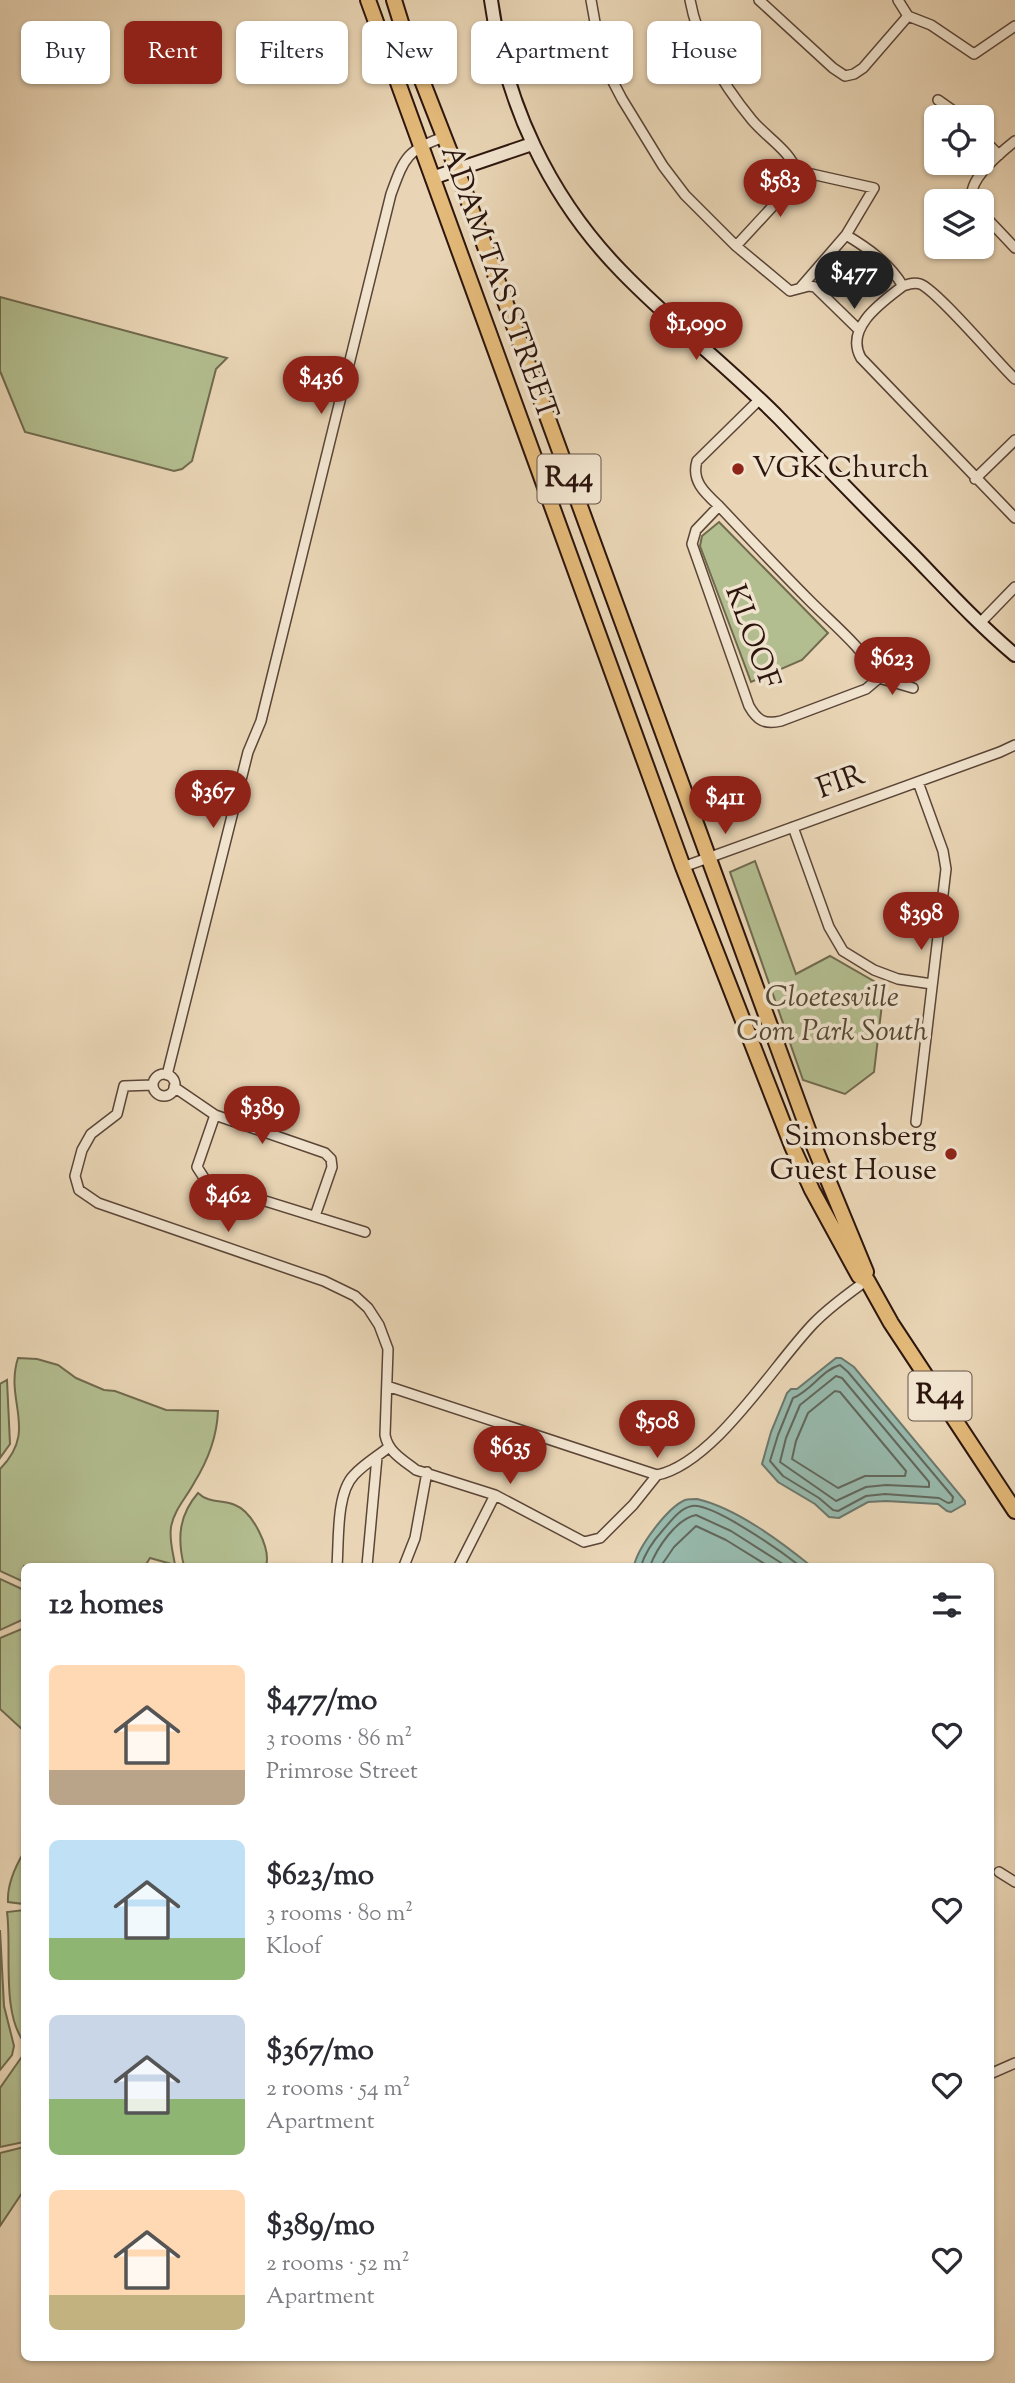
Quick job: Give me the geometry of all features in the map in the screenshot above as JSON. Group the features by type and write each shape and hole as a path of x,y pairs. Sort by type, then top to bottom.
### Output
{"main road":[{"name":"ADAM TAS STREET","path":"368,0 683,867 792,1146 812,1190 859,1276 867,1280"},
{"name":"ADAM TAS STREET","path":"394,0 407,42 457,170 828,1183 866,1270 867,1280 891,1323 1015,1511"}],"street":[{"path":"491,0 509,86 532,144 555,186 600,248 622,273 761,399 980,623 1015,655"},
{"path":"592,0 598,39 610,76 670,176 685,195 736,246 786,289 790,292 816,287 858,329"},
{"path":"690,0 698,33 727,85 751,119 794,162 797,173 785,193 736,246"},
{"path":"759,0 845,76 855,74 863,68 908,16"},
{"path":"898,0 908,16 931,25 974,54 1015,26"},
{"path":"938,100 945,105"},
{"path":"167,1075 248,752 261,721 391,194 401,166 420,145 444,137"},
{"path":"971,189 999,155 1015,141"},
{"path":"432,178 532,144"},
{"path":"994,150 999,155"},
{"path":"797,173 874,188 846,234 800,288"},
{"path":"994,225 1015,247"},
{"path":"846,234 870,249 898,277 903,286"},
{"path":"1015,379 929,289 913,283 903,286 858,329 855,342 861,358 1015,518"},
{"name":"KLOOF","path":"719,506 696,530 692,544 749,706 755,716 767,723 781,721 866,689 879,678 872,664 695,478 694,470 698,461 761,399"},
{"path":"975,479 1015,440"},
{"path":"980,623 1015,587"},
{"path":"879,678 913,688"},
{"name":"FIR","path":"683,867 1000,752 1015,744"},
{"path":"916,1122 946,869 943,851 918,782"},
{"path":"793,827 829,927 843,951 874,970 898,979 932,984"},
{"path":"167,1075 173,1080 174,1087 169,1094 162,1096 155,1092 153,1085 159,1076 167,1075"},
{"path":"153,1085 124,1086 117,1114 91,1134 82,1150 75,1176 79,1190 98,1203 324,1281 355,1296 368,1308 379,1325 388,1349 385,1435 389,1447 416,1470 495,1495 584,1542 600,1538 633,1505 657,1475 678,1467 705,1450 813,1324 835,1303 867,1280"},
{"path":"174,1087 215,1115 318,1150 331,1159 332,1167 316,1216"},
{"path":"215,1115 197,1167 206,1181 236,1193 365,1232"},
{"path":"387,1386 657,1475"},
{"path":"337,1563 345,1491 354,1474 389,1447"},
{"path":"367,1563 377,1457"},
{"path":"405,1563 415,1538 427,1472"},
{"path":"461,1563 495,1495"},
{"path":"999,1872 1015,1882"},
{"path":"994,2072 1015,2063"}],"green space":[{"path":"0,297 227,358 216,369 192,461 182,469 174,471 25,432 0,371"},
{"path":"719,522 828,633 802,660 751,682 700,546 702,536"},
{"name":"Cloetesville Com Park South","path":"755,861 796,974 830,956 884,987 874,1072 845,1094 803,1080 730,872"},
{"path":"18,1358 37,1359 58,1365 76,1378 104,1390 115,1391 166,1410 218,1411 216,1430 207,1458 177,1510 171,1527 175,1563 150,1558 147,1563 21,1563 21,1581 0,1571 0,1469 11,1455 19,1428 15,1374"},
{"path":"7,1380 10,1444 0,1458 0,1384"},
{"path":"198,1493 242,1509 259,1532 266,1550 266,1563 184,1563 181,1527"},
{"path":"0,1579 21,1589 21,1620 0,1630"},
{"path":"21,1629 21,1728 0,1709 0,1638"},
{"path":"21,1858 21,1904 8,1902 12,1876"},
{"path":"21,1910 21,2036 12,2014 10,1997 7,1912"},
{"path":"0,1930 4,2006 14,2046 12,2055 0,2070"},
{"path":"21,2058 21,2143 0,2147 0,2088"},
{"path":"21,2148 21,2194 0,2226 0,2153"}],"water":[{"path":"836,1358 841,1358 854,1367 965,1504 951,1512 938,1504 868,1502 839,1518 829,1517 815,1504 778,1482 762,1464 771,1432 787,1393 791,1389 797,1389"},
{"path":"697,1499 727,1510 772,1536 807,1563 635,1563 654,1529 670,1511 685,1500"}],"place":[{"name":"VGK Church","path":"738,469"},
{"name":"Simonsberg Guest House","path":"951,1154"}]}
